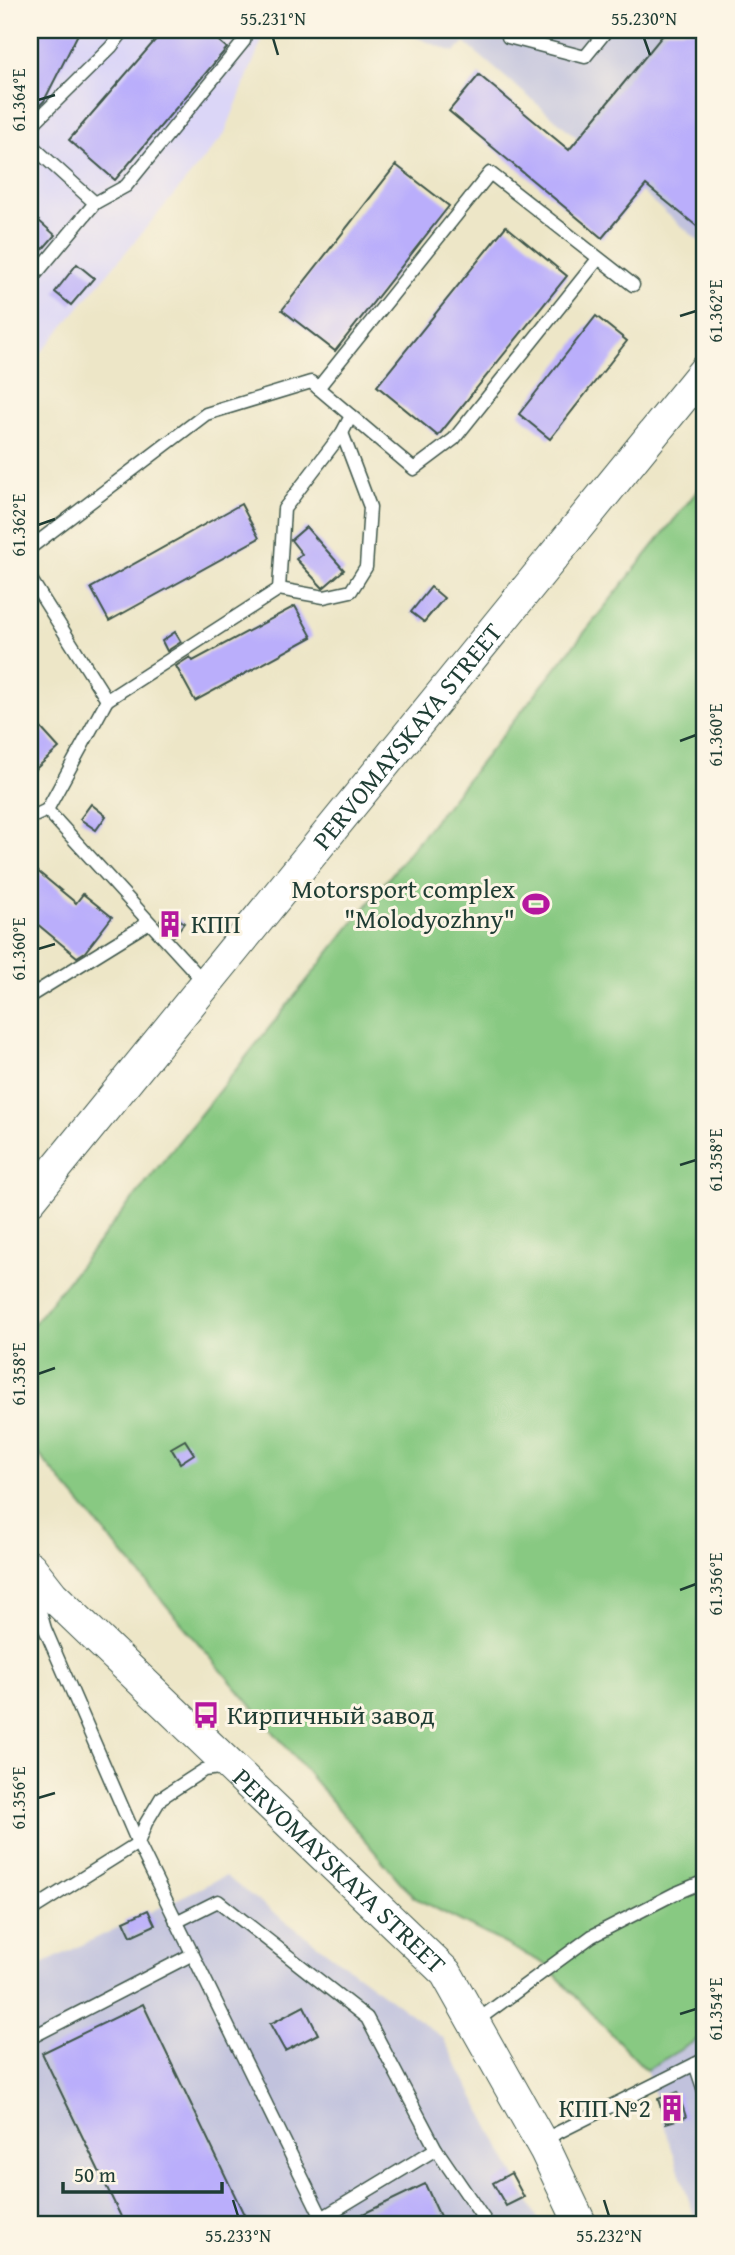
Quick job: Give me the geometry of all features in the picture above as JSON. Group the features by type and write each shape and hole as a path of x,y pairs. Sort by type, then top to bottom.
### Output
{"street":[{"name":"PERVOMAYSKAYA STREET","path":"30,1200 705,370"},
{"name":"PERVOMAYSKAYA STREET","path":"30,1567 52,1595 446,1973 540,2141 581,2225"}],"lane":[{"path":"30,127 111,47 124,30"},
{"path":"30,281 95,203 126,186 244,41 246,30"},
{"path":"514,30 508,37 585,57 607,30"},
{"path":"30,144 95,203"},
{"path":"318,388 490,173 633,285"},
{"path":"30,548 206,414 311,383 414,468 454,439 598,258"},
{"path":"279,589 284,509 342,433 351,416"},
{"path":"30,818 47,810 107,700 279,589 324,597 351,592 366,567 370,507 342,433"},
{"path":"30,578 107,700"},
{"path":"47,810 205,983"},
{"path":"30,996 148,923"},
{"path":"30,1576 45,1629 138,1843 324,2222 436,2149"},
{"path":"30,1910 138,1843 161,1798 204,1770 231,1767"},
{"path":"475,2022 592,1936 705,1881"},
{"path":"176,1922 218,1901 367,2018 436,2149 488,2225"},
{"path":"30,2038 191,1955"},
{"path":"540,2141 700,2061 705,2094"}],"shaded area":[{"path":"30,30 266,30 224,135 30,366"},
{"path":"397,30 705,30 705,246 465,43 454,52"},
{"path":"225,1876 443,2038 541,2225 30,2225 30,1970"},
{"path":"705,2035 705,2225 697,2225 646,2070"}],"green space":[{"name":"Motorsport complex \"Molodyozhny\"","path":"705,481 705,2035 646,2070 545,1964 413,1897 30,1444 30,1328"}],"building":[{"path":"39,30 80,30 44,101 30,115 30,48"},
{"path":"164,30 206,30 227,48 115,180 69,140"},
{"path":"667,30 705,30 705,144 698,153 705,159 705,233 646,185 602,238 449,111 479,75 569,150"},
{"path":"396,165 449,206 335,351 282,310"},
{"path":"30,213 55,235 30,264"},
{"path":"506,226 567,276 438,436 377,386"},
{"path":"77,264 94,278 71,305 55,292"},
{"path":"596,316 627,341 550,439 519,414"},
{"path":"241,504 259,538 109,621 91,588"},
{"path":"306,527 344,570 323,588 296,559 302,554 291,540"},
{"path":"431,587 444,598 424,622 411,612"},
{"path":"295,606 312,637 195,701 176,666 190,657 193,661"},
{"path":"175,632 181,642 167,651 162,641"},
{"path":"30,716 59,748 30,774"},
{"path":"91,804 106,816 96,830 80,819"},
{"path":"30,865 76,903 83,894 112,917 85,952 77,957 30,918"},
{"name":"КПП","path":"168,910 184,923 174,936 160,920"},
{"path":"185,1440 194,1454 180,1463 171,1448"},
{"path":"148,1910 155,1925 131,1936 124,1921"},
{"path":"143,2004 249,2225 125,2225 42,2053"},
{"path":"304,2006 318,2034 285,2051 270,2024"},
{"name":"КПП №2","path":"678,2092 686,2117 666,2123 658,2099"},
{"path":"511,2173 524,2197 506,2206 493,2183"},
{"path":"425,2184 444,2225 340,2225"}],"place":[{"name":"Motorsport complex \"Molodyozhny\"","path":"536,904"},
{"name":"КПП","path":"170,924"},
{"name":"Кирпичный завод","path":"206,1715"},
{"name":"КПП №2","path":"672,2108"}]}
